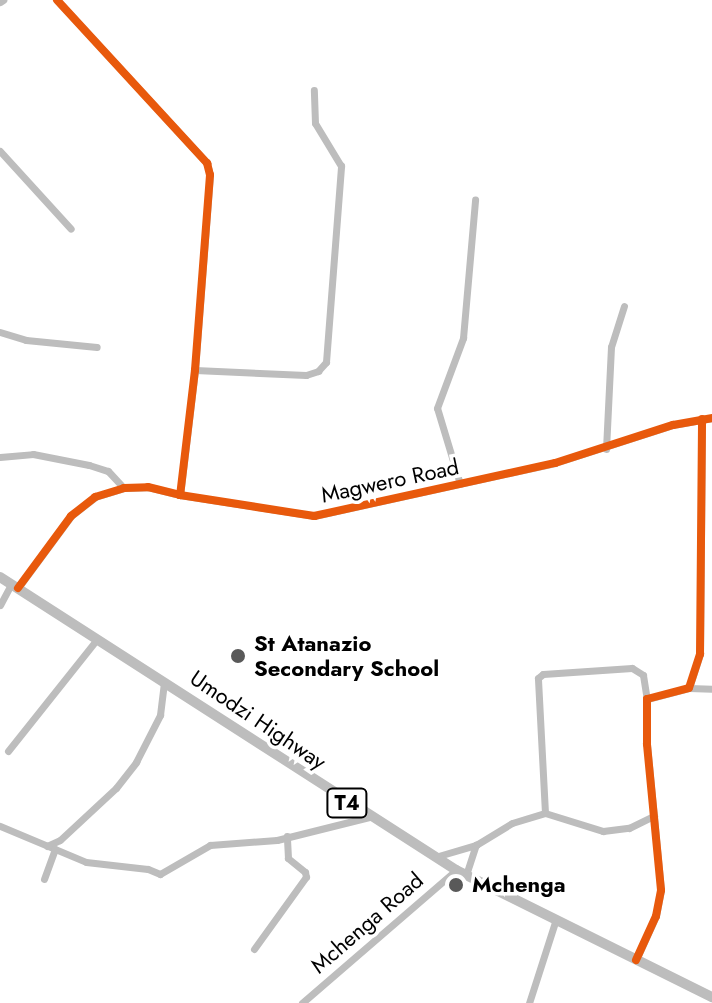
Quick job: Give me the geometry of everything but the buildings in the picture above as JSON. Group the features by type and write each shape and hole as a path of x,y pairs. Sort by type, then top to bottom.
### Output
{"highway":[{"name":"Umodzi Highway","path":"0,577 369,817 461,873 712,997"}],"street":[{"path":"57,0 207,163 210,175 195,370 180,495"},
{"path":"195,370 306,375 318,371 326,362 341,166 315,123 314,90"},
{"path":"0,151 71,229"},
{"path":"460,484 437,408 463,338 475,200"},
{"path":"606,449 611,347 624,306"},
{"path":"0,332 26,340 97,347"},
{"name":"Magwero Road","path":"0,605 71,516 95,497 124,488 148,487 314,516 606,449 673,425 712,418"},
{"path":"689,688 700,654 702,419"},
{"path":"0,457 33,454 89,465 116,476 124,488"},
{"path":"701,555 712,554"},
{"path":"8,751 97,639"},
{"path":"545,813 538,678 543,674 632,668 643,675 660,903 636,960"},
{"path":"44,879 51,847 116,788 144,751 160,715 164,682"},
{"path":"647,699 689,688 712,689"},
{"path":"435,857 476,845 512,823 545,813 603,831 629,828 654,816"},
{"path":"0,826 86,862 148,869 160,874 210,845 258,843 369,817"},
{"path":"254,949 306,877 305,872 288,858 287,836"},
{"path":"461,873 476,845"},
{"name":"Mchenga Road","path":"302,1003 461,873"},
{"path":"529,1003 555,922"}],"cycle path":[{"path":"57,0 207,163 210,175 195,370 180,495"},
{"path":"18,588 71,516 95,497 124,488 148,487 314,516 555,463 673,425 712,418"},
{"path":"636,960 656,916 661,890 647,744 647,699 689,688 700,654 702,419"}],"place":[{"name":"St Atanazio Secondary School","path":"238,656"},
{"name":"Mchenga","path":"456,885"}]}
